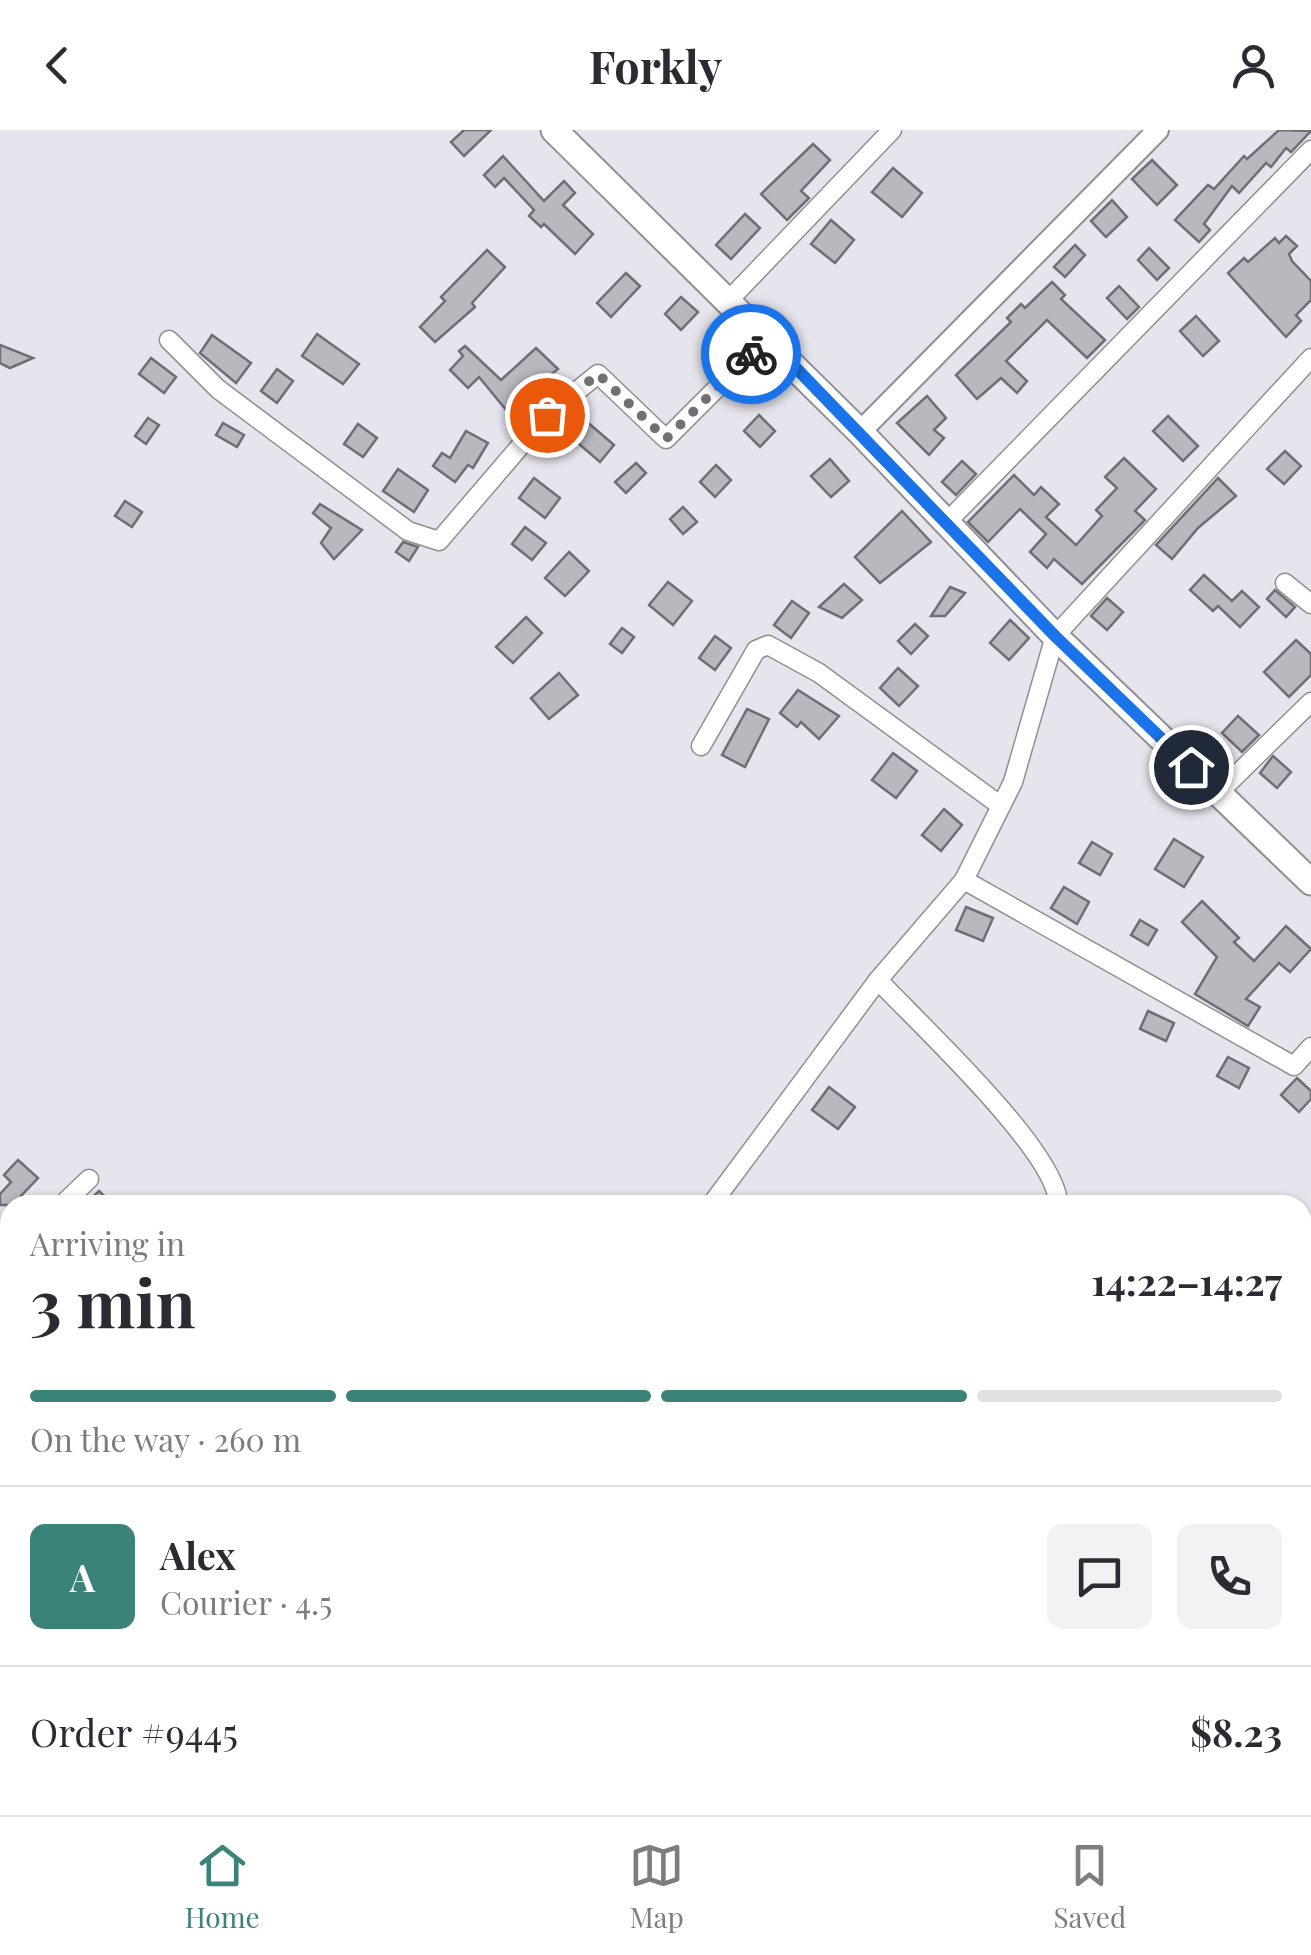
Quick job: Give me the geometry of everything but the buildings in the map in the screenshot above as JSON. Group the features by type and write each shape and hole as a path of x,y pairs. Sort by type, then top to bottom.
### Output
{"main road":[{"path":"554,130 767,338 1055,636 1311,882"}],"street":[{"path":"728,301 892,130"},
{"path":"860,432 1158,130"},
{"path":"945,524 1311,150"},
{"path":"169,340 218,389 408,531 439,541 547,415 598,374 666,439 767,338"},
{"path":"718,1195 878,980 964,880 1013,782 1055,636 1311,358"},
{"path":"1285,583 1311,604"},
{"path":"701,746 756,650 768,645 819,673 1001,806"},
{"path":"1218,793 1311,702"},
{"path":"964,880 1294,1066 1311,1047"},
{"path":"878,980 1020,1130 1059,1187 1059,1195"},
{"path":"72,1195 88,1179"}],"way so far":[{"path":"547,415 598,374 666,439 751,354"}],"route":[{"path":"751,354 767,338 1055,636 1191,767"}]}
